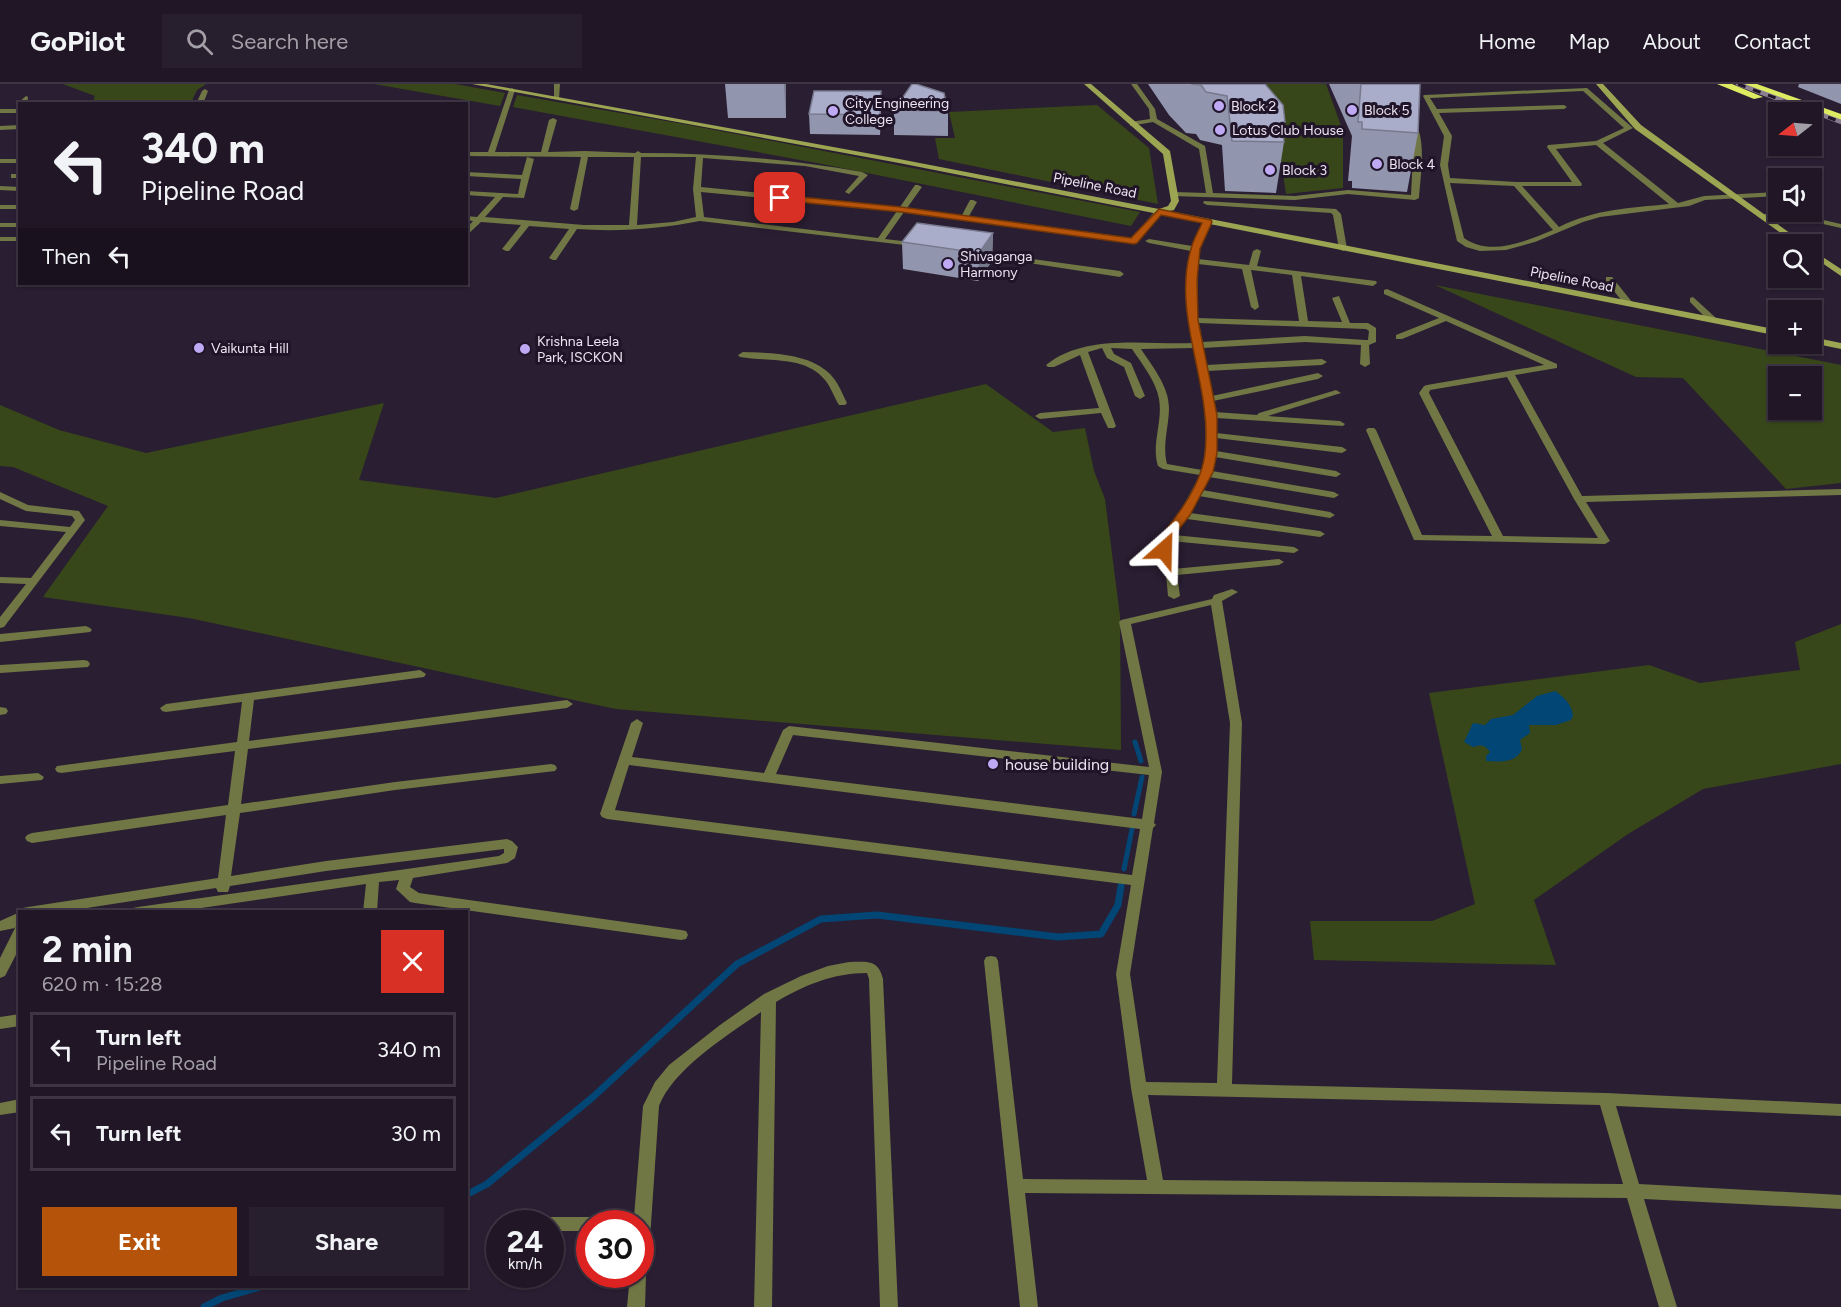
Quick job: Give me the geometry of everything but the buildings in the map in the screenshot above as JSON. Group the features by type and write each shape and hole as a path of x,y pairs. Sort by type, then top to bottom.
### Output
{"highway":[{"path":"1722,84 1772,102"},
{"path":"1747,84 1841,118"},
{"path":"1822,121 1841,128"}],"street":[{"name":"Pipeline Road","path":"475,84 887,159 1768,331"},
{"path":"557,98 558,84"},
{"path":"697,189 901,209 1134,241 1159,212 1171,208 1175,197 1167,153 1087,84"},
{"path":"1134,84 1152,109 1154,120"},
{"path":"1599,84 1638,126 1787,234"},
{"path":"1446,180 1516,184 1578,184 1551,147 1598,143 1629,128 1585,89 1426,96 1449,140 1444,165 1446,180 1460,239 1469,246 1498,250 1606,213 1676,206 1704,198 1768,194"},
{"path":"491,154 512,90"},
{"path":"200,102 205,91"},
{"path":"1435,111 1564,107"},
{"path":"0,111 16,111"},
{"path":"1175,197 1210,195 1295,198 1348,192 1415,198 1418,136 1406,111"},
{"path":"544,154 553,120"},
{"path":"1133,124 1154,120 1202,148 1210,195"},
{"path":"0,128 18,127"},
{"path":"1598,143 1676,206"},
{"path":"574,209 585,153"},
{"path":"468,154 638,153 700,155 805,164 864,175 849,192"},
{"path":"633,228 638,153"},
{"path":"700,155 697,189 700,219"},
{"path":"468,193 521,196 530,159"},
{"path":"0,161 18,161"},
{"path":"468,174 526,177"},
{"path":"1516,184 1558,231"},
{"path":"880,240 918,187"},
{"path":"0,188 18,189"},
{"path":"468,232 501,195"},
{"path":"1175,197 1333,211 1337,214 1343,249"},
{"path":"964,218 973,202"},
{"path":"0,207 18,207"},
{"path":"1761,216 1792,215 1841,226"},
{"path":"468,218 633,228 680,224 700,219 927,246"},
{"path":"506,249 528,222"},
{"path":"1207,222 1195,249 1193,261 1193,320 1209,399 1211,453 1207,472 1184,515 1166,537 1162,563 1165,569 1171,572 1279,562"},
{"path":"0,225 18,225"},
{"path":"553,258 576,225"},
{"path":"0,239 18,239"},
{"path":"1149,241 1195,249"},
{"path":"962,251 1120,274"},
{"path":"1256,308 1249,268 1257,251"},
{"path":"1822,259 1841,273"},
{"path":"1193,261 1373,283"},
{"path":"1296,273 1304,323"},
{"path":"1609,279 1629,304"},
{"path":"1387,291 1554,366 1428,388 1424,393 1499,539"},
{"path":"1336,298 1347,325"},
{"path":"1693,300 1713,320"},
{"path":"1399,337 1447,318"},
{"path":"1051,365 1083,350 1105,345 1167,347 1305,339 1372,342 1373,330 1368,326 1193,320"},
{"path":"1822,342 1841,346"},
{"path":"1365,343 1365,364"},
{"path":"1105,345 1110,356 1128,365 1140,396"},
{"path":"1135,346 1164,398 1164,428 1159,454 1163,466 1334,495"},
{"path":"1083,350 1111,426"},
{"path":"743,355 770,356 794,361 824,372 833,383 842,403"},
{"path":"1203,368 1322,362"},
{"path":"1371,430 1418,538 1605,541 1579,499 1510,374"},
{"path":"1209,399 1318,376"},
{"path":"1252,417 1336,393"},
{"path":"1040,416 1105,410"},
{"path":"1211,415 1340,424"},
{"path":"1212,435 1342,450"},
{"path":"1211,453 1336,474"},
{"path":"1196,492 1330,515"},
{"path":"1579,499 1841,492"},
{"path":"0,495 26,508 75,513 80,520 0,625"},
{"path":"1184,515 1320,534"},
{"path":"0,523 73,530"},
{"path":"1166,537 1294,550"},
{"path":"1171,572 1174,596"},
{"path":"0,580 34,581"},
{"path":"1156,1187 1123,974 1156,772 1125,622 1216,601 1218,597 1233,592"},
{"path":"1216,601 1236,723 1224,1090"},
{"path":"0,638 86,630"},
{"path":"0,669 84,664"},
{"path":"166,708 420,674"},
{"path":"221,899 249,696"},
{"path":"61,769 567,704"},
{"path":"637,723 606,814 1139,881"},
{"path":"768,778 789,730 1156,772"},
{"path":"624,760 1149,825"},
{"path":"32,838 234,811 395,786 550,768"},
{"path":"0,780 38,777"},
{"path":"40,910 224,880 416,854 507,844 511,847 510,855 502,860 151,910"},
{"path":"408,873 404,889 415,898 681,935"},
{"path":"370,910 373,877"},
{"path":"0,972 14,925"},
{"path":"991,961 1029,1307"},
{"path":"644,1210 651,1106 655,1094 666,1079 733,1023 769,998 809,979 832,972 866,967 874,971 889,1307"},
{"path":"763,1307 769,998"},
{"path":"0,1023 18,1020"},
{"path":"1139,1088 1606,1099 1841,1110"},
{"path":"1606,1099 1668,1307"},
{"path":"0,1109 18,1105"},
{"path":"1016,1185 1634,1191 1841,1202"},
{"path":"636,1307 637,1288"}],"green space":[{"path":"63,84 206,84 197,90 191,102 93,102 95,96"},
{"path":"374,84 455,84 505,93 500,106"},
{"path":"1229,84 1326,84 1343,131 1343,188 1286,194 1279,148"},
{"path":"517,95 689,125 1140,212 1131,226 822,164 513,107"},
{"path":"1097,105 1149,148 1158,204 939,159 935,138 955,138 949,112"},
{"path":"1435,285 1768,351 1768,354 1785,354 1841,365 1841,483 1786,489 1683,378 1636,377"},
{"path":"986,384 1053,432 1085,428 1094,471 1105,499 1120,616 1121,750 616,709 189,618 43,597 108,506 13,467 0,466 0,405 59,430 146,453 384,403 359,480 496,498"},
{"path":"1841,624 1841,764 1703,789 1628,834 1534,900 1556,965 1314,960 1310,921 1432,921 1475,904 1429,693 1649,665 1700,683 1800,670 1795,642"}],"water":[{"path":"1555,691 1569,704 1573,716 1571,720 1556,725 1529,725 1530,733 1520,740 1522,749 1516,757 1502,761 1486,761 1486,756 1490,752 1486,748 1481,745 1473,747 1464,742 1473,723 1485,725 1491,719 1513,715 1537,696"}],"waterway":[{"path":"1135,742 1141,761"},
{"path":"1134,814 1142,777"},
{"path":"1124,869 1132,829"},
{"path":"468,1194 487,1184 593,1097 737,964 821,919 877,915 1058,937 1101,934 1118,905 1121,886"},
{"path":"204,1307 222,1298 257,1288"}],"railway":[{"path":"1738,84 1841,122"}],"place":[{"name":"Block 2","path":"1219,106"},
{"name":"Block 5","path":"1352,110"},
{"name":"City Engineering College","path":"833,111"},
{"name":"Lotus Club House","path":"1220,130"},
{"name":"Block 4","path":"1377,164"},
{"name":"Block 3","path":"1270,170"},
{"name":"Shivaganga Harmony","path":"948,264"},
{"name":"Vaikunta Hill","path":"199,348"},
{"name":"Krishna Leela Park, ISCKON","path":"525,349"},
{"name":"house building","path":"993,764"}],"route":[{"path":"780,198 901,209 1134,241 1159,212 1207,222 1195,249 1192,280 1193,320 1211,415 1211,453 1207,472 1184,515 1166,537 1164,550"}]}
